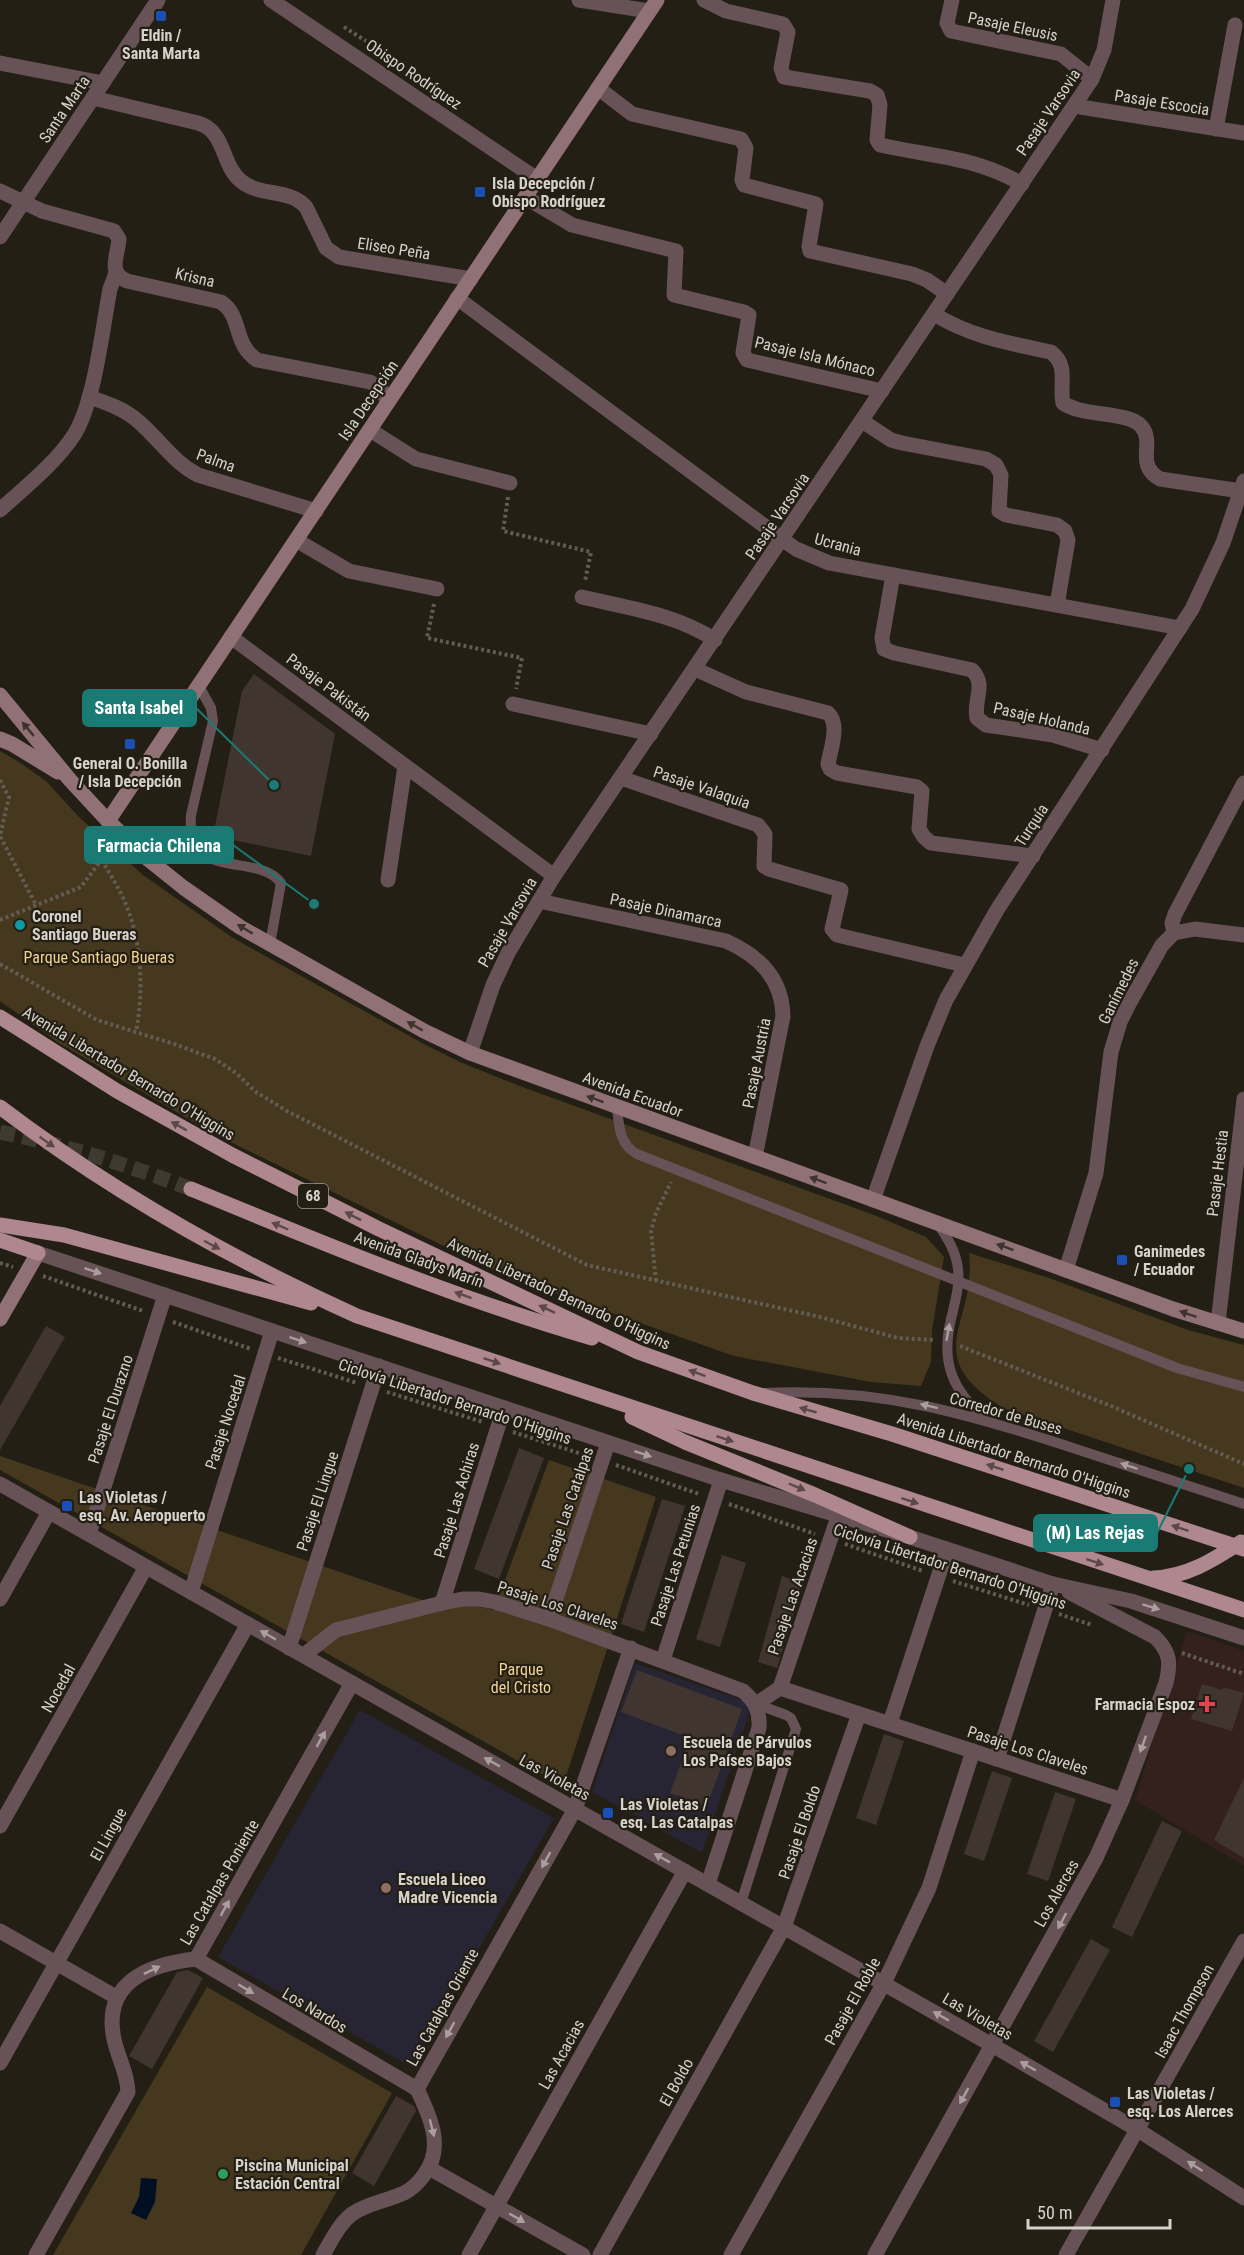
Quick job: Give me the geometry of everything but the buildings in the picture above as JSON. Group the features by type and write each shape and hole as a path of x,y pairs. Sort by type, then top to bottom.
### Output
{"main road":[{"name":"Isla Decepción","path":"108,821 653,5"},
{"name":"Avenida Ecuador","path":"0,695 70,780 108,821 144,856 184,888 240,927 424,1031 470,1053 617,1107 1066,1270 1244,1331"},
{"name":"Avenida Ecuador","path":"0,739 21,749 70,780"},
{"name":"Avenida Libertador Bernardo O'Higgins","path":"0,1017 117,1091 232,1155 379,1229 638,1352 753,1393 892,1434 1241,1545"},
{"path":"0,1107 88,1171 190,1233 254,1268 357,1316"},
{"name":"Avenida Gladys Marín","path":"191,1189 302,1235 408,1275 564,1330 638,1352"},
{"path":"0,1225 64,1235 357,1316 1144,1579 1244,1610"},
{"path":"0,1240 38,1253 0,1319"},
{"path":"590,1394 685,1442 805,1490 910,1538"},
{"path":"1144,1579 1161,1578 1193,1570 1241,1545"}],"street":[{"name":"Santa Marta","path":"0,237 158,0"},
{"name":"Obispo Rodríguez","path":"271,0 537,179"},
{"path":"579,0 653,5"},
{"path":"704,0 726,11 783,24 788,32 781,68 784,77 870,91 877,95 880,105 877,140 880,145 967,160 1006,175 1022,184"},
{"name":"Pasaje Eleusis","path":"952,0 947,23 951,31 1061,54 1092,79"},
{"name":"Pasaje Varsovia","path":"470,1053 493,985 508,953 554,876 1092,79 1104,50 1113,0"},
{"path":"1216,129 1235,25"},
{"path":"0,63 103,83"},
{"path":"598,88 632,114 741,139 746,148 742,180 744,185 816,204 810,252 912,274 927,280 947,294"},
{"name":"Eliseo Peña","path":"93,98 198,123 210,128 217,136 231,168 241,181 255,188 294,197 301,202 326,248 339,257 471,279"},
{"name":"Pasaje Escocia","path":"1074,106 1244,133"},
{"path":"0,191 42,211 114,231 119,239 114,262 116,273 110,289 89,397 81,421 67,445 0,510"},
{"name":"Pasaje Isla Mónaco","path":"525,197 572,225 676,250 674,295 749,315 743,353 747,360 882,391"},
{"name":"Krisna","path":"116,273 128,280 221,302 231,311 245,350 257,360 370,382 381,389 388,402"},
{"name":"Ucrania","path":"457,298 782,539 812,557 829,563 1180,628"},
{"path":"934,314 974,335 1051,352 1060,359 1063,403 1072,409 1133,420 1143,428 1146,437 1146,465 1150,473 1160,479 1243,486"},
{"name":"Palma","path":"89,397 118,407 133,416 173,458 188,470 316,511"},
{"path":"862,421 891,440 986,459 996,465 1000,475 999,511 1006,515 1057,525 1065,531 1068,540 1057,605"},
{"path":"370,430 416,459 510,483"},
{"name":"Turquía","path":"873,1200 927,1046 946,1000 964,965 1180,628 1214,564 1243,486"},
{"path":"296,540 349,572 437,589"},
{"name":"Pasaje Holanda","path":"893,575 882,638 884,649 972,670 981,685 975,710 977,718 986,725 1053,735 1102,750"},
{"path":"582,597 672,618 695,627 715,640"},
{"name":"Pasaje Pakistán","path":"231,637 554,876"},
{"path":"695,669 746,693 828,713 833,718 834,724 828,764 830,769 917,787 922,791 923,797 919,829 931,843 1033,855"},
{"path":"513,704 651,734"},
{"path":"388,880 405,766"},
{"name":"Pasaje Valaquia","path":"621,778 758,825 765,834 764,866 841,890 832,928 837,935 964,965"},
{"name":"Ganímedes","path":"1066,1270 1096,1173 1108,1070 1115,1036 1130,1002 1162,945 1174,933 1172,923 1175,914 1244,783"},
{"name":"Pasaje Dinamarca","path":"539,901 726,941 751,955 773,977"},
{"path":"1174,933 1195,929 1244,935"},
{"name":"Pasaje Austria","path":"755,1157 783,1016 781,996 773,977"},
{"name":"Pasaje Hestia","path":"1218,1323 1244,1099"},
{"path":"38,1253 720,1480 1053,1584 1131,1601 1244,1638"},
{"name":"Pasaje El Durazno","path":"89,1534 165,1295"},
{"name":"Pasaje Nocedal","path":"191,1592 273,1331"},
{"name":"Pasaje El Lingue","path":"290,1648 379,1366"},
{"name":"Pasaje Las Achiras","path":"442,1603 504,1408"},
{"name":"Pasaje Las Catalpas","path":"549,1619 608,1443"},
{"name":"Pasaje Las Petunias","path":"663,1660 720,1480"},
{"name":"Las Violetas","path":"0,1484 884,1983 1138,2130 1244,2198"},
{"path":"0,1599 49,1512"},
{"name":"Pasaje Las Acacias","path":"780,1688 838,1516"},
{"path":"890,1724 947,1550"},
{"name":"Nocedal","path":"0,1826 146,1567"},
{"path":"997,1759 1053,1584"},
{"path":"1053,1584 1146,1631 1166,1648"},
{"name":"Pasaje Los Claveles","path":"304,1655 336,1630 442,1603 479,1599 549,1619 734,1686 743,1691 756,1704"},
{"name":"El Lingue","path":"0,2063 248,1624"},
{"path":"575,1809 631,1648"},
{"name":"Los Alerces","path":"875,2255 1096,1858 1122,1800 1166,1683 1169,1664 1166,1648"},
{"name":"Las Catalpas Poniente","path":"116,1997 126,1983 166,1963 196,1959 352,1683"},
{"path":"708,1884 759,1728 760,1719 756,1704 780,1688"},
{"name":"Pasaje Los Claveles","path":"780,1688 1122,1800"},
{"name":"Pasaje El Boldo","path":"784,1927 860,1714"},
{"name":"Pasaje El Roble","path":"731,2255 884,1983 929,1888 973,1751"},
{"name":"Las Catalpas Oriente","path":"429,2168 435,2150 433,2127 417,2089 575,1809"},
{"name":"Las Acacias","path":"469,2255 685,1871"},
{"name":"El Boldo","path":"600,2255 784,1927"},
{"path":"0,1931 116,1997 111,2018 114,2041 128,2076 128,2092 36,2255"},
{"name":"Isaac Thompson","path":"1066,2255 1244,1943"},
{"name":"Los Nardos","path":"196,1959 417,2089"},
{"path":"323,2255 341,2225 352,2214 367,2206 405,2193 419,2182 429,2168 583,2255"}],"lane":[{"path":"199,686 211,708 213,721 191,815 190,829 202,852 215,861 277,876 281,882 270,944"},
{"path":"617,1107 622,1140 630,1150 1177,1368 1244,1387"},
{"path":"937,1222 953,1249 958,1270 946,1354 952,1377 965,1399 985,1420"},
{"name":"Corredor de Buses","path":"753,1393 810,1392 871,1396 912,1402 985,1420 1244,1504"},
{"path":"741,1903 796,1736 791,1718 756,1704"}],"path":[{"path":"510,483 503,531 591,552 582,597"},
{"path":"437,589 427,638 522,658 513,704"},
{"path":"0,780 9,798 0,836 36,906"},
{"path":"0,920 81,887 122,834"},
{"path":"102,860 124,900 134,929 138,951 141,1006 136,1032"},
{"path":"0,964 97,1020 215,1059 256,1092 287,1111 587,1265 820,1317 898,1338 947,1341 1111,1406 1244,1464"},
{"path":"656,1281 651,1231 656,1213 676,1170"},
{"name":"Ciclovía Libertador Bernardo O'Higgins","path":"0,1263 266,1354 603,1461 939,1576 1100,1627"},
{"path":"1166,1648 1244,1674"}],"shaded area":[{"path":"1187,1631 1244,1651 1244,1866 1135,1800"},
{"name":"Escuela de Párvulos Los Países Bajos","path":"635,1663 745,1701 750,1711 702,1853 592,1792"},
{"name":"Escuela Liceo Madre Vicencia","path":"360,1710 554,1818 411,2067 218,1957"}],"green space":[{"name":"Parque Santiago Bueras","path":"0,751 46,781 79,817 143,875 233,938 422,1043 460,1062 517,1085 874,1215 926,1237 944,1257 932,1330 931,1362 921,1386 871,1382 734,1356 501,1274 214,1134 59,1043 0,1001"},
{"path":"969,1253 1049,1278 1188,1330 1244,1345 1244,1488 1003,1408 977,1389 963,1371 957,1354 957,1338 969,1278"},
{"name":"Parque del Cristo","path":"0,1456 422,1600 449,1606 472,1605 494,1610 549,1460 656,1497 563,1786 0,1470"},
{"name":"Piscina Municipal Estación Central","path":"207,1987 392,2093 301,2255 53,2255"}],"water":[{"path":"141,2178 157,2179 155,2202 146,2220 131,2213 139,2197"}],"tunnel":[{"path":"0,1132 97,1156 191,1189"}],"place":[{"name":"Eldin / Santa Marta","path":"161,16"},
{"name":"Isla Decepción / Obispo Rodríguez","path":"480,192"},
{"name":"General O. Bonilla / Isla Decepción","path":"130,744"},
{"name":"Santa Isabel","path":"274,785"},
{"name":"Farmacia Chilena","path":"314,904"},
{"name":"Coronel Santiago Bueras","path":"20,925"},
{"name":"Ganimedes / Ecuador","path":"1122,1260"},
{"name":"(M) Las Rejas","path":"1189,1469"},
{"name":"Las Violetas / esq. Av. Aeropuerto","path":"67,1506"},
{"name":"Farmacia Espoz","path":"1207,1704"},
{"name":"Escuela de Párvulos Los Países Bajos","path":"671,1751"},
{"name":"Las Violetas / esq. Las Catalpas","path":"608,1813"},
{"name":"Escuela Liceo Madre Vicencia","path":"386,1888"},
{"name":"Las Violetas / esq. Los Alerces","path":"1115,2102"},
{"name":"Piscina Municipal Estación Central","path":"223,2174"}]}
